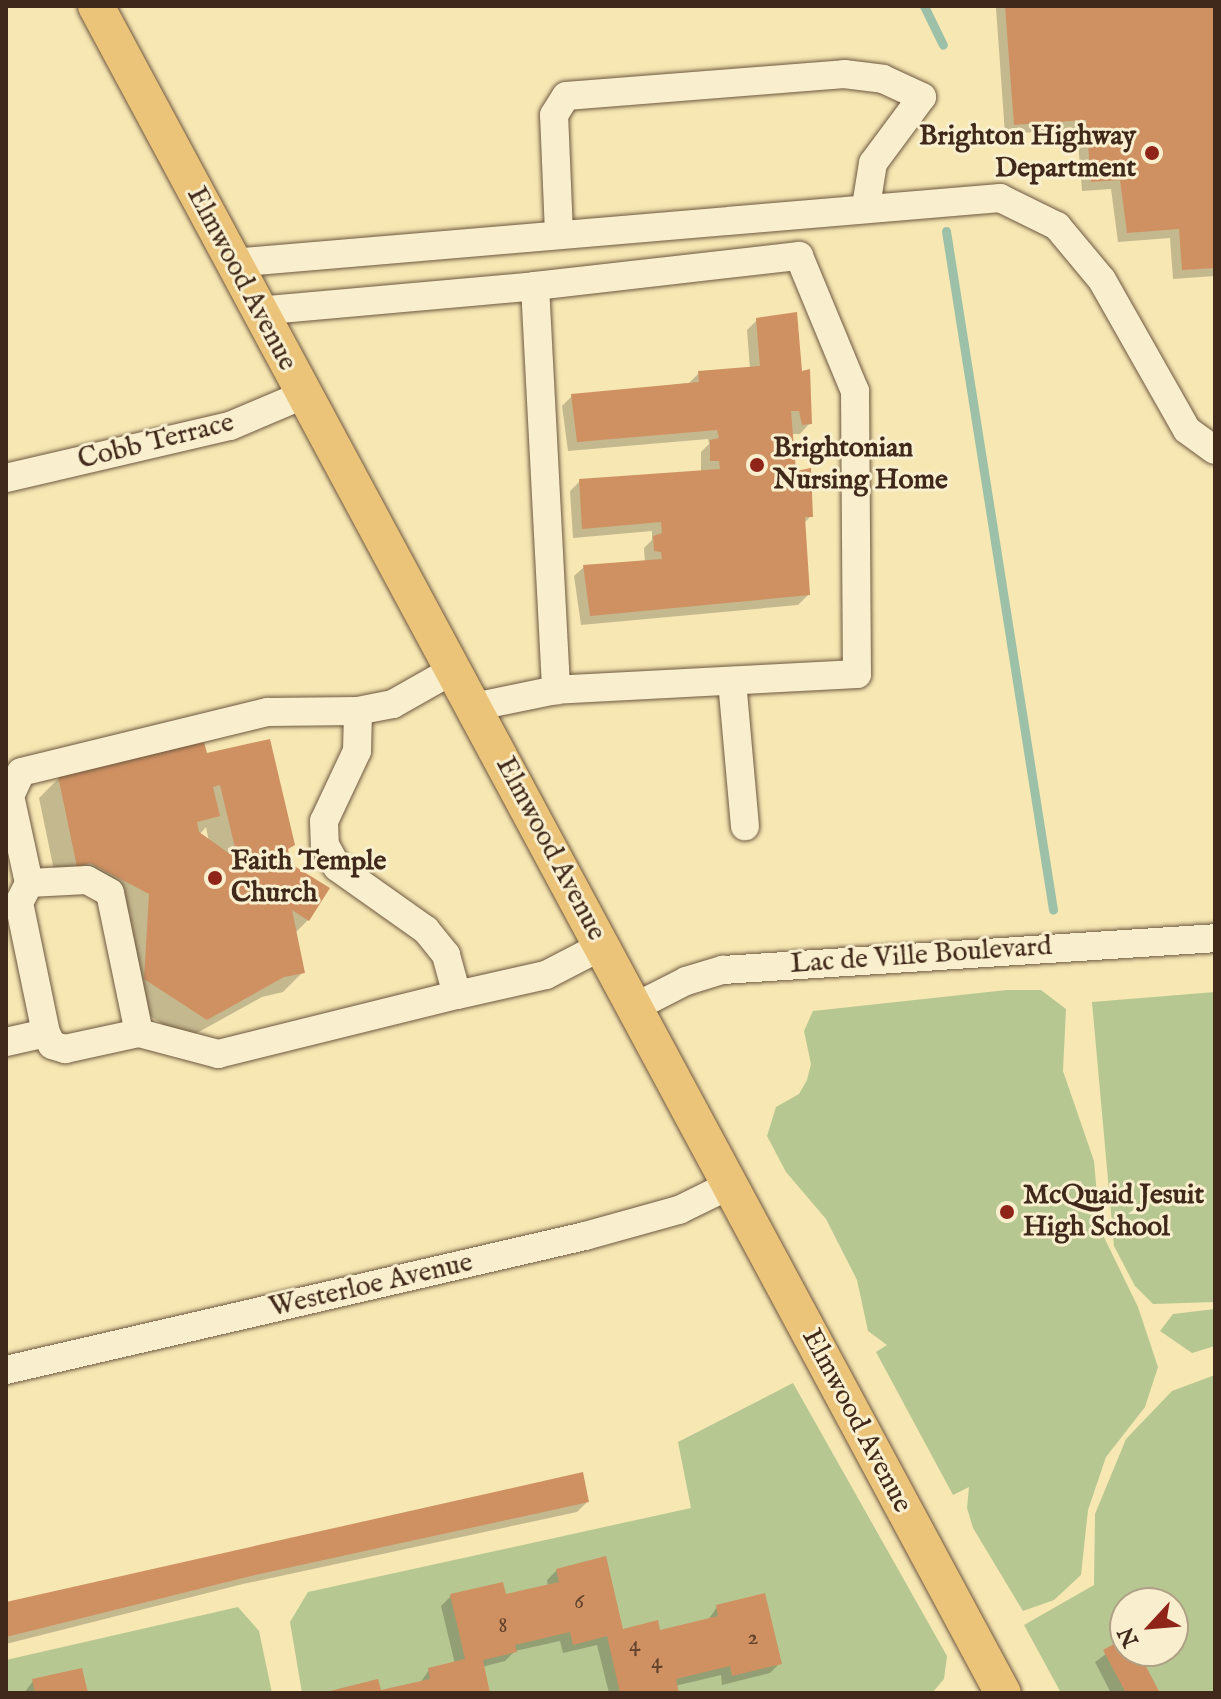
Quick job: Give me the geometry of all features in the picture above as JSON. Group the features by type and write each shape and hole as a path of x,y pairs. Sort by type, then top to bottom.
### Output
{"main road":[{"name":"Elmwood Avenue","path":"96,6 257,311 635,1007 995,1690"}],"street":[{"path":"559,233 554,115 566,96 844,74 883,79 922,97 873,163 866,206"},
{"path":"232,263 866,206 1000,198 1057,226 1102,280 1187,430 1215,450"},
{"path":"257,311 535,286 799,256 855,391 857,674 556,690 473,707"},
{"path":"535,286 556,690"},
{"name":"Cobb Terrace","path":"6,478 230,426 303,395"},
{"path":"453,670 393,704 358,711 268,712 21,772 10,796 29,883 19,903 16,955 52,1045 65,1049 139,1033 218,1054 546,975 602,946"},
{"path":"732,681 745,826"},
{"path":"358,711 357,751 324,821 325,845 337,867 426,930 446,955 457,995"},
{"path":"29,883 87,880 110,893 139,1033"},
{"name":"Lac de Ville Boulevard","path":"635,1007 686,981 723,970 1215,938"},
{"path":"6,1042 46,1033"},
{"name":"Westerloe Avenue","path":"6,1370 585,1236 679,1210 730,1185"}],"green space":[{"path":"1007,990 1041,990 1066,1009 1063,1071 1094,1161 1100,1229 1138,1307 1158,1367 1145,1407 1106,1457 1088,1510 1081,1575 1054,1600 1023,1611 973,1528 967,1508 969,1487 953,1495 876,1352 887,1345 868,1331 857,1280 826,1219 786,1172 767,1136 776,1107 799,1094 807,1080 811,1064 804,1031 813,1011"},
{"path":"1215,992 1215,1302 1153,1304 1135,1286 1114,1246 1092,1002"},
{"path":"1215,1309 1215,1346 1192,1353 1160,1331 1173,1314"},
{"path":"1215,1375 1215,1693 1061,1693 1024,1625 1094,1585 1095,1514 1126,1439 1172,1391"},
{"path":"793,1383 947,1656 944,1679 932,1693 302,1693 290,1622 308,1592 691,1508 678,1442"},
{"path":"238,1607 259,1631 272,1693 6,1693 6,1660"}],"building":[{"name":"Brighton Highway Department","path":"1005,6 1215,6 1215,268 1182,270 1179,229 1127,233 1120,180 1091,182 1086,120 1014,125"},
{"name":"Brightonian Nursing Home","path":"797,312 802,371 810,369 812,424 802,425 799,411 791,411 796,471 811,468 813,517 805,517 810,595 590,616 583,565 662,559 661,552 654,551 653,536 662,533 661,522 582,529 579,479 720,469 719,461 710,461 710,440 719,438 717,430 577,442 571,394 699,382 698,371 760,366 756,318"},
{"name":"Faith Temple Church","path":"270,739 295,845 288,849 291,864 330,888 309,921 292,910 305,973 284,977 207,1020 144,979 149,894 90,863 77,867 58,776 204,742 207,753","holes":["220,785 236,852 230,854 199,832 197,822 220,816 213,787"]},
{"path":"583,1472 589,1502 255,1575 6,1637 6,1602"},
{"path":"606,1556 623,1629 658,1620 660,1630 718,1616 716,1605 765,1593 782,1664 732,1676 730,1666 676,1679 679,1693 620,1693 607,1636 573,1645 570,1632 515,1645 517,1652 483,1660 490,1693 322,1693 378,1679 381,1690 430,1679 428,1668 465,1659 450,1594 503,1582 506,1594 559,1582 556,1569"},
{"path":"1109,1647 1109,1661 1103,1650"},
{"path":"1112,1667 1146,1667 1160,1693 1126,1693"},
{"path":"82,1668 88,1693 35,1693 32,1679"}],"waterway":[{"path":"924,6 943,45"},
{"path":"946,231 1053,910"}],"place":[{"name":"Brighton Highway Department","path":"1152,153"},
{"name":"Brightonian Nursing Home","path":"757,465"},
{"name":"Faith Temple Church","path":"215,878"},
{"name":"McQuaid Jesuit High School","path":"1007,1212"}]}
